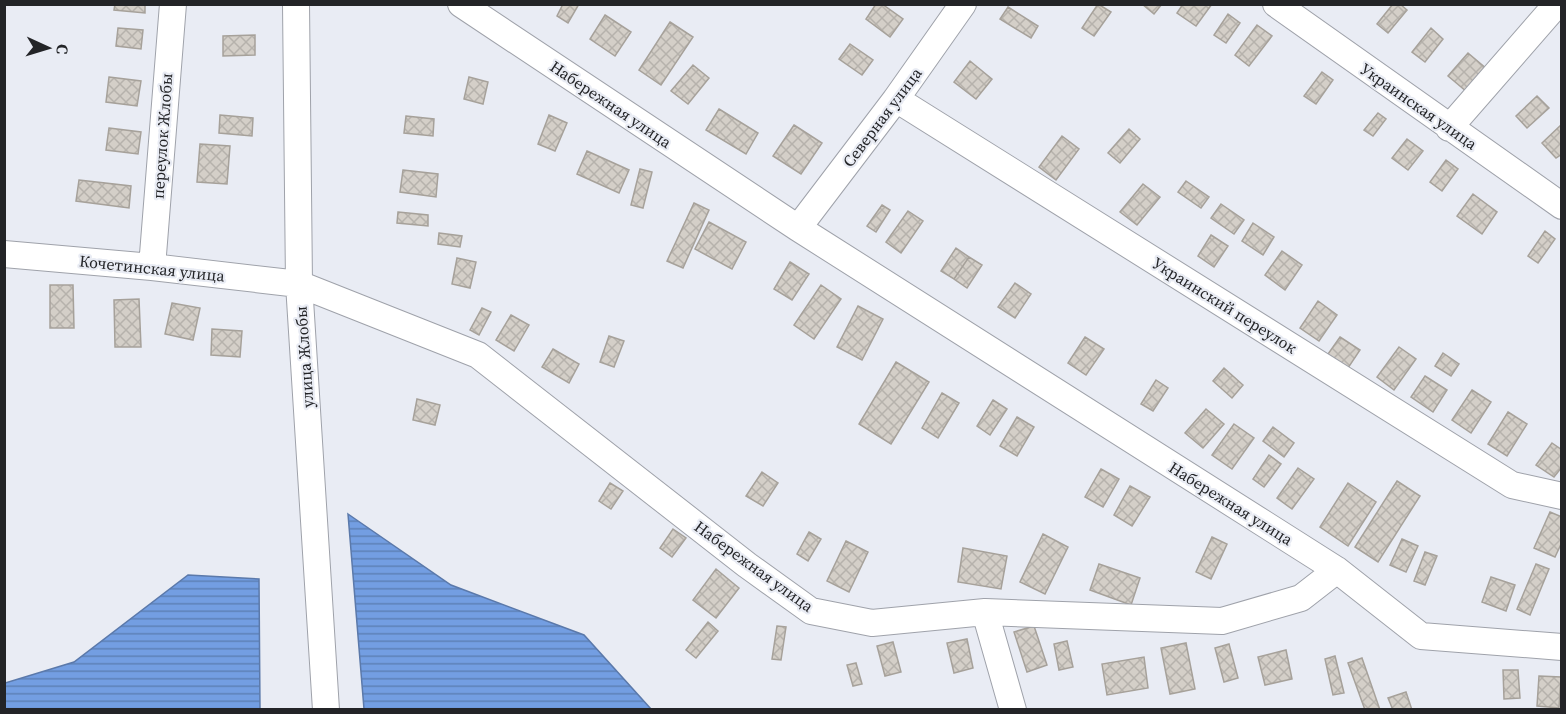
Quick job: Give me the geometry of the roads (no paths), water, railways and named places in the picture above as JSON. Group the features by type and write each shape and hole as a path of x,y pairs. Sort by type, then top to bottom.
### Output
{"street":[{"name":"переулок Жлобы","path":"152,267 172,4"},
{"name":"улица Жлобы","path":"296,4 300,284 326,710"},
{"name":"Набережная улица","path":"461,4 798,228 1337,570 1421,636 1562,647"},
{"name":"Северная улица","path":"798,228 896,99 963,4"},
{"name":"Украинская улица","path":"1276,4 1562,206"},
{"path":"1449,128 1557,4"},
{"name":"Украинский переулок","path":"896,99 1512,485 1562,496"},
{"name":"Кочетинская улица","path":"4,254 152,267 300,284"},
{"name":"Набережная улица","path":"300,284 478,355 747,565 810,611 872,623 985,612 1222,621 1300,598 1337,570"},
{"path":"985,612 1013,710"}],"water":[{"path":"348,514 451,585 584,635 651,709 364,709"},
{"path":"188,575 259,579 260,709 5,709 5,683 74,662"}]}
